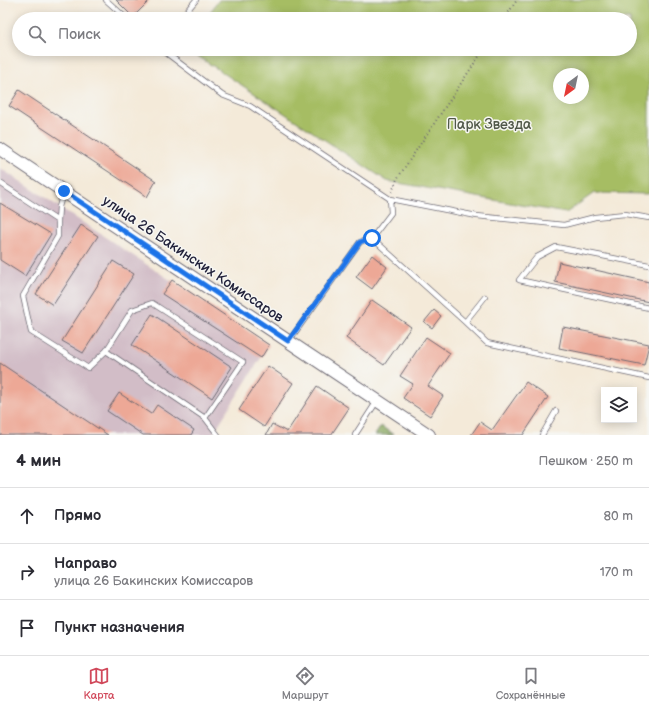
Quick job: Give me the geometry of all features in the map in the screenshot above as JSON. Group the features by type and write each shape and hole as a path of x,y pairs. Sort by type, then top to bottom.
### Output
{"main road":[{"name":"улица 26 Бакинских Комиссаров","path":"0,149 429,435"}],"lane":[{"path":"106,0 119,12"},
{"path":"186,12 196,0"},
{"path":"170,56 222,95 250,106 390,199 477,216 564,225 595,217 625,214 649,218"},
{"path":"0,183 58,221"},
{"path":"64,191 59,207 58,236 23,296 32,332 88,368 106,351 132,310 152,303 243,362 206,418"},
{"path":"288,341 360,242 372,238 392,213 390,199"},
{"path":"372,238 487,343 649,378"},
{"path":"649,265 556,247 537,257 519,280 649,308"},
{"path":"465,322 485,296"},
{"path":"106,351 206,418 218,435"},
{"path":"355,435 377,400"},
{"path":"542,435 556,411"}],"path":[{"path":"509,12 517,0"},
{"path":"390,199 397,179 479,56"}],"shaded area":[{"path":"0,168 269,345 212,435 0,435"}],"green space":[{"name":"Парк Звезда","path":"219,0 649,0 649,194 594,193 566,213 387,181 198,56 637,56 637,12 210,12"},
{"path":"381,426 394,435 375,435"}],"building":[{"path":"116,0 150,0 138,12 128,12"},
{"path":"19,90 156,181 147,197 9,106"},
{"path":"0,203 51,234 25,276 0,260"},
{"path":"81,225 98,236 53,305 36,294"},
{"path":"372,255 387,267 372,289 356,277"},
{"path":"113,261 134,274 83,353 62,341"},
{"path":"559,262 649,282 649,302 555,282"},
{"path":"172,280 269,345 261,358 162,294"},
{"path":"372,300 411,327 384,365 346,338"},
{"path":"434,310 441,316 432,328 424,322"},
{"path":"152,314 232,367 212,398 132,345"},
{"path":"563,327 649,344 644,365 559,348"},
{"path":"426,337 450,353 428,386 443,396 430,416 403,398 413,384 400,376"},
{"path":"0,363 108,435 0,435"},
{"path":"268,366 293,383 264,427 239,410"},
{"path":"526,382 548,397 523,435 471,435 480,422 492,430"},
{"path":"317,386 349,408 331,435 266,435 272,424 287,432"},
{"path":"119,393 151,414 157,405 194,430 191,435 143,435 107,411"}],"route":[{"path":"64,191 288,341 360,242 372,238"}]}
